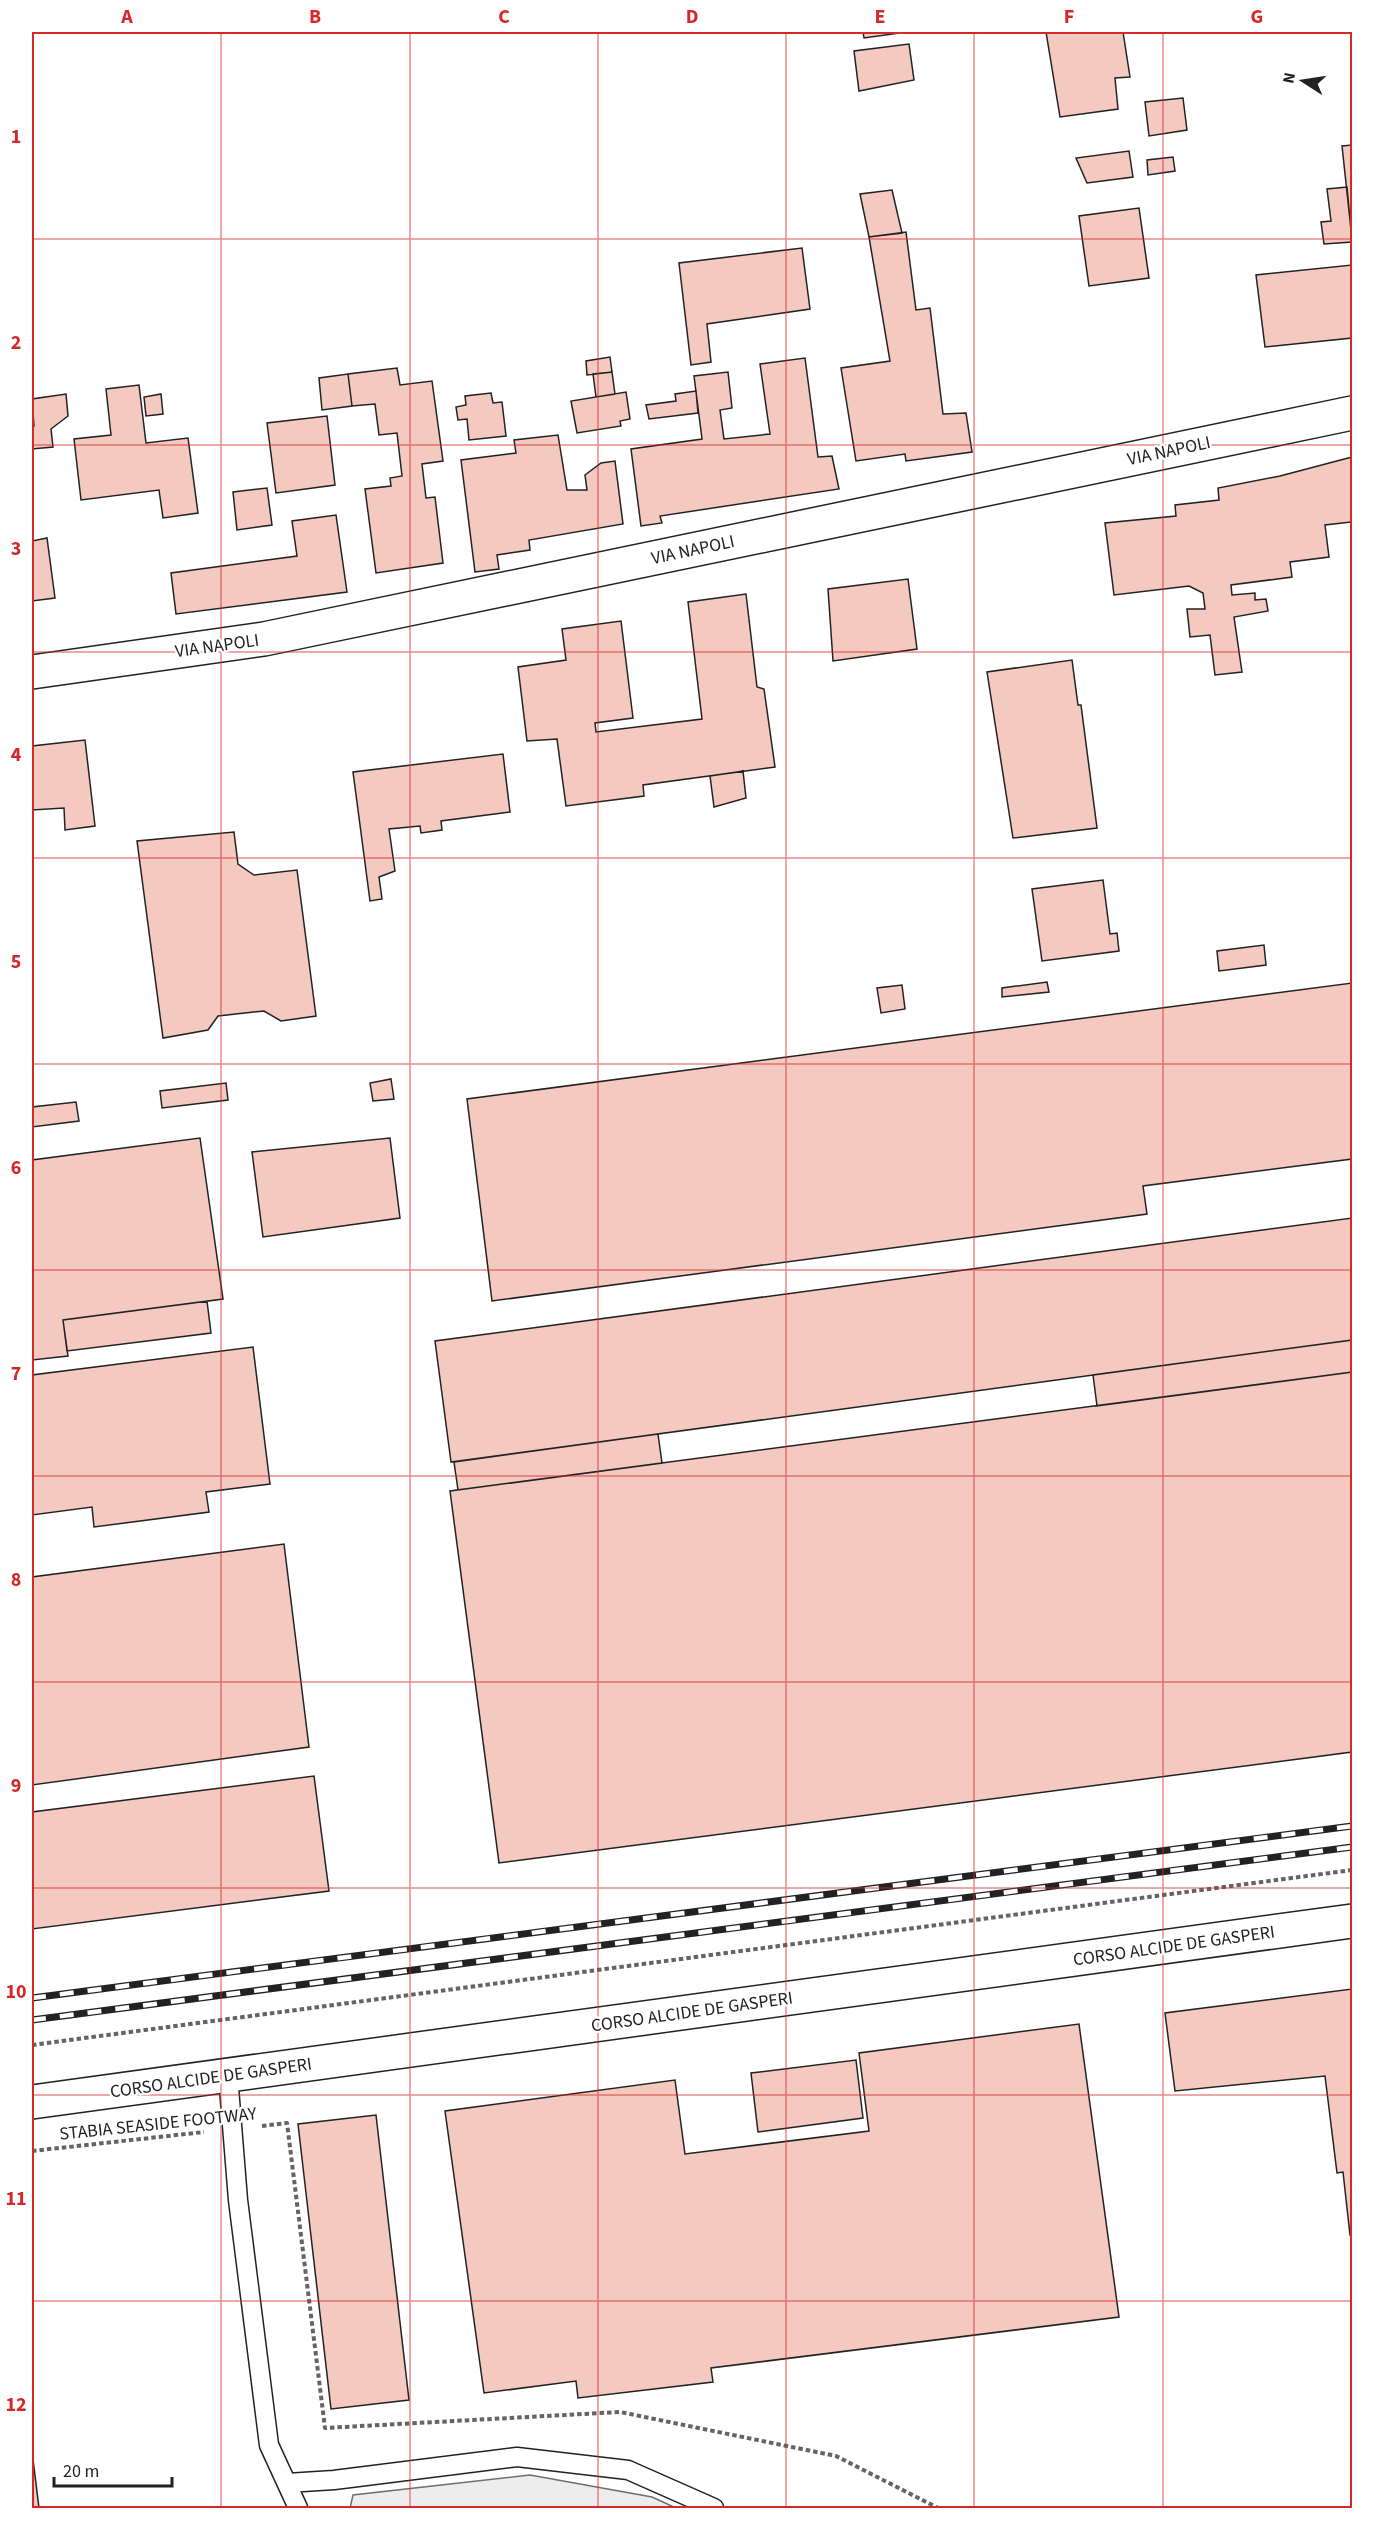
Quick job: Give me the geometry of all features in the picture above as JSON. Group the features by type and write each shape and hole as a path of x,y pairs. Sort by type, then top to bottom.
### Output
{"street":[{"name":"VIA NAPOLI","path":"32,672 264,639 1353,413"},
{"name":"CORSO ALCIDE DE GASPERI","path":"32,2102 1353,1921"}],"lane":[{"path":"228,2075 238,2200 269,2445 298,2508"},
{"path":"286,2483 334,2480 517,2457 628,2470 714,2508"}],"path":[{"path":"32,2045 1353,1870"},
{"name":"STABIA SEASIDE FOOTWAY","path":"32,2151 287,2123 325,2428 620,2412 836,2456 938,2508"}],"shaded area":[{"path":"530,2475 652,2497 676,2508 350,2508 353,2495"}],"building":[{"path":"863,32 907,32 864,38"},
{"path":"1046,32 1123,32 1130,77 1115,78 1118,109 1060,117"},
{"path":"909,44 914,80 859,91 854,51"},
{"path":"1183,98 1187,130 1149,136 1145,102"},
{"path":"1352,145 1352,219 1350,220 1342,146"},
{"path":"1129,151 1133,177 1087,183 1076,158"},
{"path":"1173,157 1175,171 1148,175 1147,160"},
{"path":"1347,187 1352,242 1324,244 1321,222 1331,221 1327,189"},
{"path":"892,190 902,233 869,237 860,194"},
{"path":"1139,208 1149,278 1089,286 1079,216"},
{"path":"906,232 916,310 930,308 943,414 966,413 972,452 906,461 905,454 856,461 841,368 890,361 869,237"},
{"path":"802,248 810,309 707,324 711,362 691,365 679,263"},
{"path":"1352,265 1352,338 1265,347 1256,275"},
{"path":"610,357 612,372 587,375 586,361"},
{"path":"805,358 818,457 832,456 839,489 660,516 662,523 641,526 631,449 702,439 694,376 728,372 732,408 720,410 724,439 770,434 760,364"},
{"path":"397,368 400,385 432,381 443,461 422,464 426,498 435,497 443,563 376,573 365,489 391,486 390,478 402,476 397,433 379,435 375,404 352,406 348,374"},
{"path":"612,372 615,394 596,397 593,374"},
{"path":"348,374 352,406 322,410 319,378"},
{"path":"139,385 146,443 188,438 198,513 163,518 159,490 81,500 74,439 111,435 106,389"},
{"path":"696,391 698,413 649,419 646,405 676,401 675,394"},
{"path":"626,392 630,419 620,421 621,426 577,433 571,401"},
{"path":"491,393 493,403 502,402 506,436 469,440 467,419 458,420 456,407 466,405 465,396"},
{"path":"66,394 68,416 51,429 53,447 32,449 32,426 34,426 32,399"},
{"path":"161,394 163,414 146,416 144,397"},
{"path":"327,416 335,485 276,493 267,423"},
{"path":"558,435 567,490 587,490 585,475 601,463 615,461 623,524 529,540 530,550 497,555 499,569 475,572 461,460 516,453 514,440"},
{"path":"1352,457 1352,535 1351,522 1325,525 1329,557 1290,562 1292,577 1231,585 1232,595 1255,593 1255,600 1266,599 1268,611 1234,617 1242,672 1215,675 1210,635 1190,637 1187,609 1205,609 1203,593 1189,586 1114,595 1105,523 1176,516 1175,505 1219,500 1218,488 1280,476"},
{"path":"267,488 272,525 237,530 233,492"},
{"path":"336,515 347,592 176,614 171,573 297,556 292,521"},
{"path":"47,538 55,598 32,601 32,541"},
{"path":"908,579 917,649 833,661 828,589"},
{"path":"746,594 757,687 764,689 775,767 643,785 644,796 566,806 557,739 527,741 518,667 566,660 562,629 621,621 633,718 595,723 596,732 702,719 688,602"},
{"path":"1072,660 1078,705 1081,705 1097,828 1013,838 987,672"},
{"path":"85,740 95,826 65,830 64,808 32,810 32,746"},
{"path":"503,754 510,812 441,821 442,830 421,833 420,826 389,829 395,871 379,877 382,899 370,901 353,772"},
{"path":"743,771 746,798 714,807 710,776"},
{"path":"234,832 238,864 254,875 297,870 316,1016 281,1021 264,1011 218,1016 208,1030 163,1038 137,841"},
{"path":"1103,880 1110,934 1117,933 1119,951 1042,961 1032,889"},
{"path":"1264,945 1266,965 1219,971 1217,951"},
{"path":"1047,982 1049,992 1002,997 1002,988"},
{"path":"1352,983 1352,1159 1143,1186 1147,1214 492,1301 467,1099"},
{"path":"902,985 905,1009 881,1013 877,988"},
{"path":"391,1079 394,1099 373,1101 370,1083"},
{"path":"226,1083 228,1100 162,1108 160,1091"},
{"path":"76,1102 79,1121 32,1127 32,1107"},
{"path":"200,1138 223,1299 63,1320 68,1356 32,1360 32,1160"},
{"path":"390,1138 400,1218 263,1237 252,1152"},
{"path":"1352,1218 1352,1340 451,1462 435,1341"},
{"path":"207,1301 211,1333 67,1351 63,1320"},
{"path":"1352,1340 1352,1372 1097,1406 1093,1375"},
{"path":"253,1347 270,1484 206,1492 209,1512 94,1527 92,1507 32,1515 32,1375"},
{"path":"1352,1372 1352,1752 499,1863 450,1491"},
{"path":"658,1434 662,1463 458,1490 454,1462"},
{"path":"284,1544 309,1747 32,1785 32,1577"},
{"path":"314,1776 329,1891 32,1929 32,1812"},
{"path":"1352,1989 1352,2235 1350,2235 1343,2172 1337,2173 1325,2076 1175,2091 1165,2013"},
{"path":"1079,2024 1119,2317 711,2368 713,2382 578,2398 576,2381 484,2393 445,2111 675,2080 685,2154 869,2131 859,2053"},
{"path":"856,2060 863,2118 758,2132 751,2073"},
{"path":"376,2115 409,2400 331,2409 298,2124"},
{"path":"32,2451 39,2508 32,2508"}],"railway":[{"path":"32,1998 1352,1826"},
{"path":"32,2020 1352,1847"}]}
